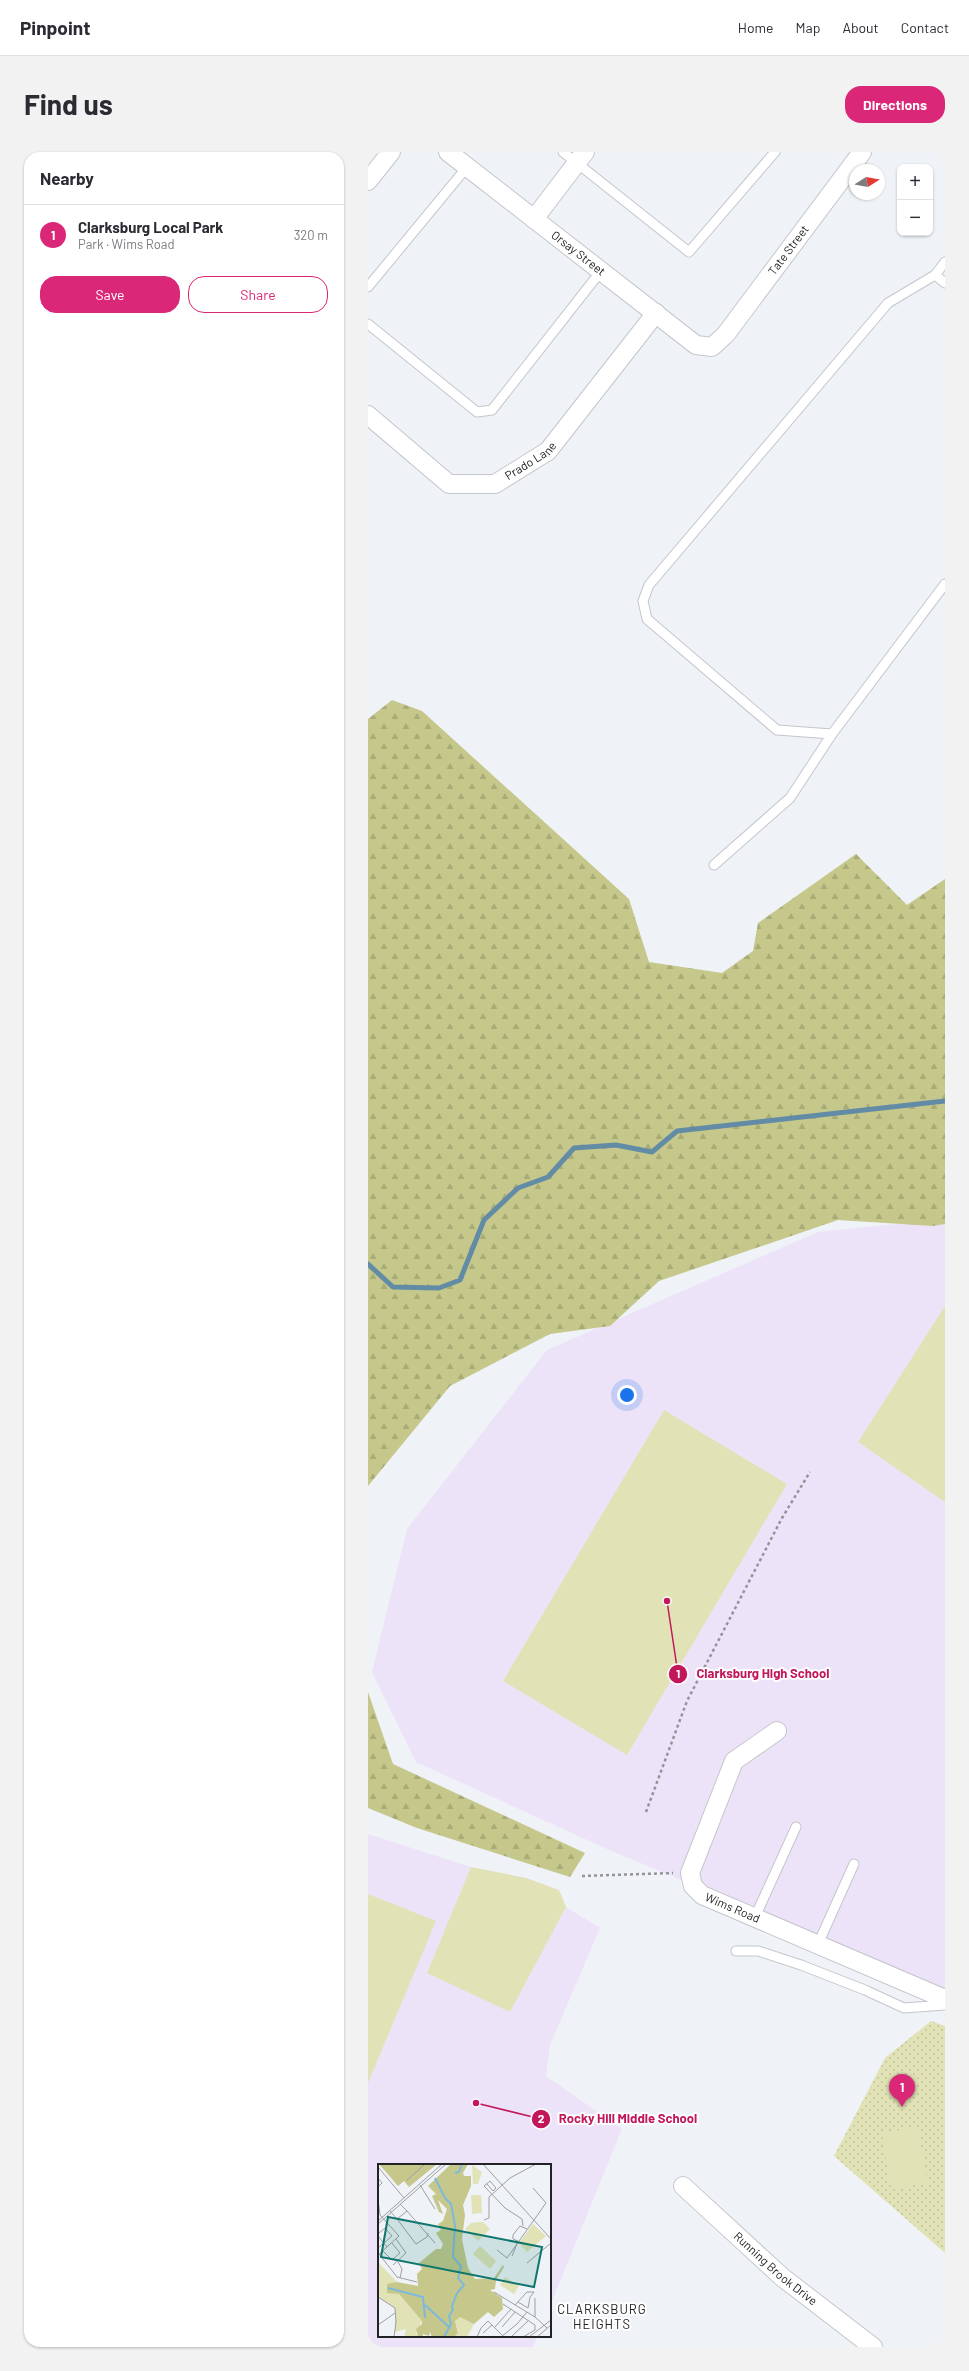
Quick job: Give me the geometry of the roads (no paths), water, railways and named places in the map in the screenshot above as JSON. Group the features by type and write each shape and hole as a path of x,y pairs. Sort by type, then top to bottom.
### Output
{"street":[{"path":"368,181 391,152"},
{"name":"Orsay Street","path":"448,152 696,345 712,347"},
{"name":"Tate Street","path":"712,347 726,334 862,152"},
{"path":"534,219 575,156"},
{"name":"Prado Lane","path":"368,415 449,484 495,484 548,451 656,313"},
{"name":"Wims Road","path":"777,1731 734,1761 690,1873 693,1886 702,1894 945,1998"},
{"name":"Running Brook Drive","path":"683,2186 782,2278 873,2347"}],"lane":[{"path":"575,156 689,252 775,152"},
{"path":"368,287 467,167"},
{"path":"832,734 777,730 647,619 643,601 648,585 888,304 935,275 945,262"},
{"path":"368,324 477,412 492,410 601,271"},
{"path":"935,275 945,283"},
{"path":"714,865 790,798 832,734 945,584"},
{"path":"756,1917 796,1827"},
{"path":"818,1944 854,1864"},
{"path":"736,1951 758,1951 801,1965 865,1990 904,2008 945,2005"}],"waterway":[{"path":"368,1264 393,1287 439,1288 460,1280 484,1220 518,1188 548,1177 574,1148 616,1145 652,1152 677,1131 945,1101"}],"place":[{"name":"Clarksburg High School","path":"667,1601"},
{"name":"Rocky Hill Middle School","path":"476,2103"},
{"name":"Clarksburg Local Park","path":"902,2107"}],"district":[{"name":"CLARKSBURG HEIGHTS","path":"602,2316"}]}
